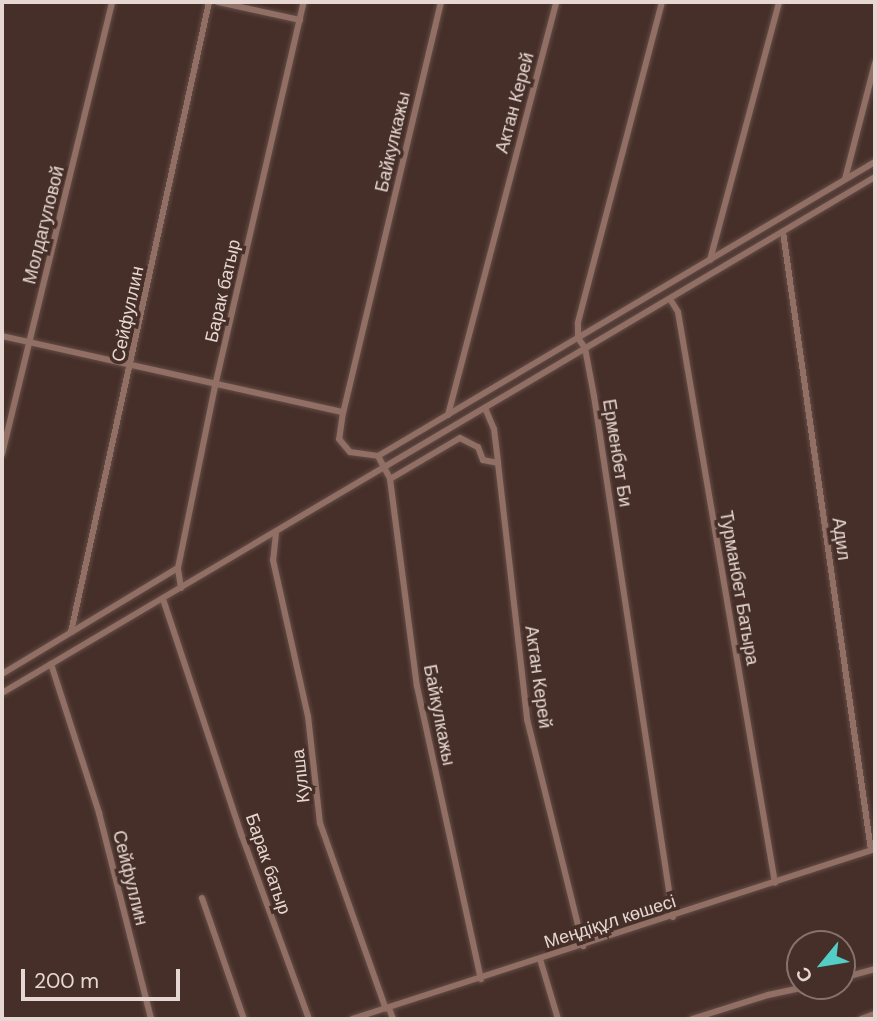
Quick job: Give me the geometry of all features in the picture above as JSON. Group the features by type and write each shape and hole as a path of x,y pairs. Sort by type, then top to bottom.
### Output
{"street":[{"name":"Молдагуловой","path":"2,454 112,2"},
{"name":"Сейфуллин","path":"71,632 209,2"},
{"path":"218,2 300,20"},
{"name":"Барак батыр","path":"181,588 178,568 215,386 304,2"},
{"name":"Байкулкажы","path":"441,2 343,412 339,439 341,446 350,452 378,456 387,468 390,479 417,686 481,979"},
{"name":"Актан Керей","path":"448,415 556,2"},
{"path":"578,338 578,323 662,2"},
{"path":"710,260 779,2"},
{"path":"845,179 875,63"},
{"path":"378,456 875,162"},
{"path":"2,693 387,468 875,177"},
{"name":"Адил","path":"783,232 873,850"},
{"name":"Турманбет Батыра","path":"670,299 680,326 775,883"},
{"path":"2,336 215,386 343,412"},
{"name":"Ерменбет Би","path":"578,338 585,348 673,917"},
{"name":"Актан Керей","path":"485,408 494,429 527,719 583,946"},
{"path":"390,479 460,438 478,447 482,460 498,463"},
{"name":"Кулша","path":"276,533 274,560 308,716 320,823 394,1019"},
{"path":"2,674 178,568"},
{"name":"Барак батыр","path":"163,598 242,836 309,1019"},
{"name":"Сейфуллин","path":"51,664 99,813 152,1019"},
{"name":"Меңдіқұл көшесі","path":"352,1019 873,850"},
{"path":"202,898 244,1019"},
{"path":"540,959 558,1019"},
{"path":"856,974 875,969"},
{"path":"692,1019 786,993"},
{"path":"861,1019 875,1014"}]}
